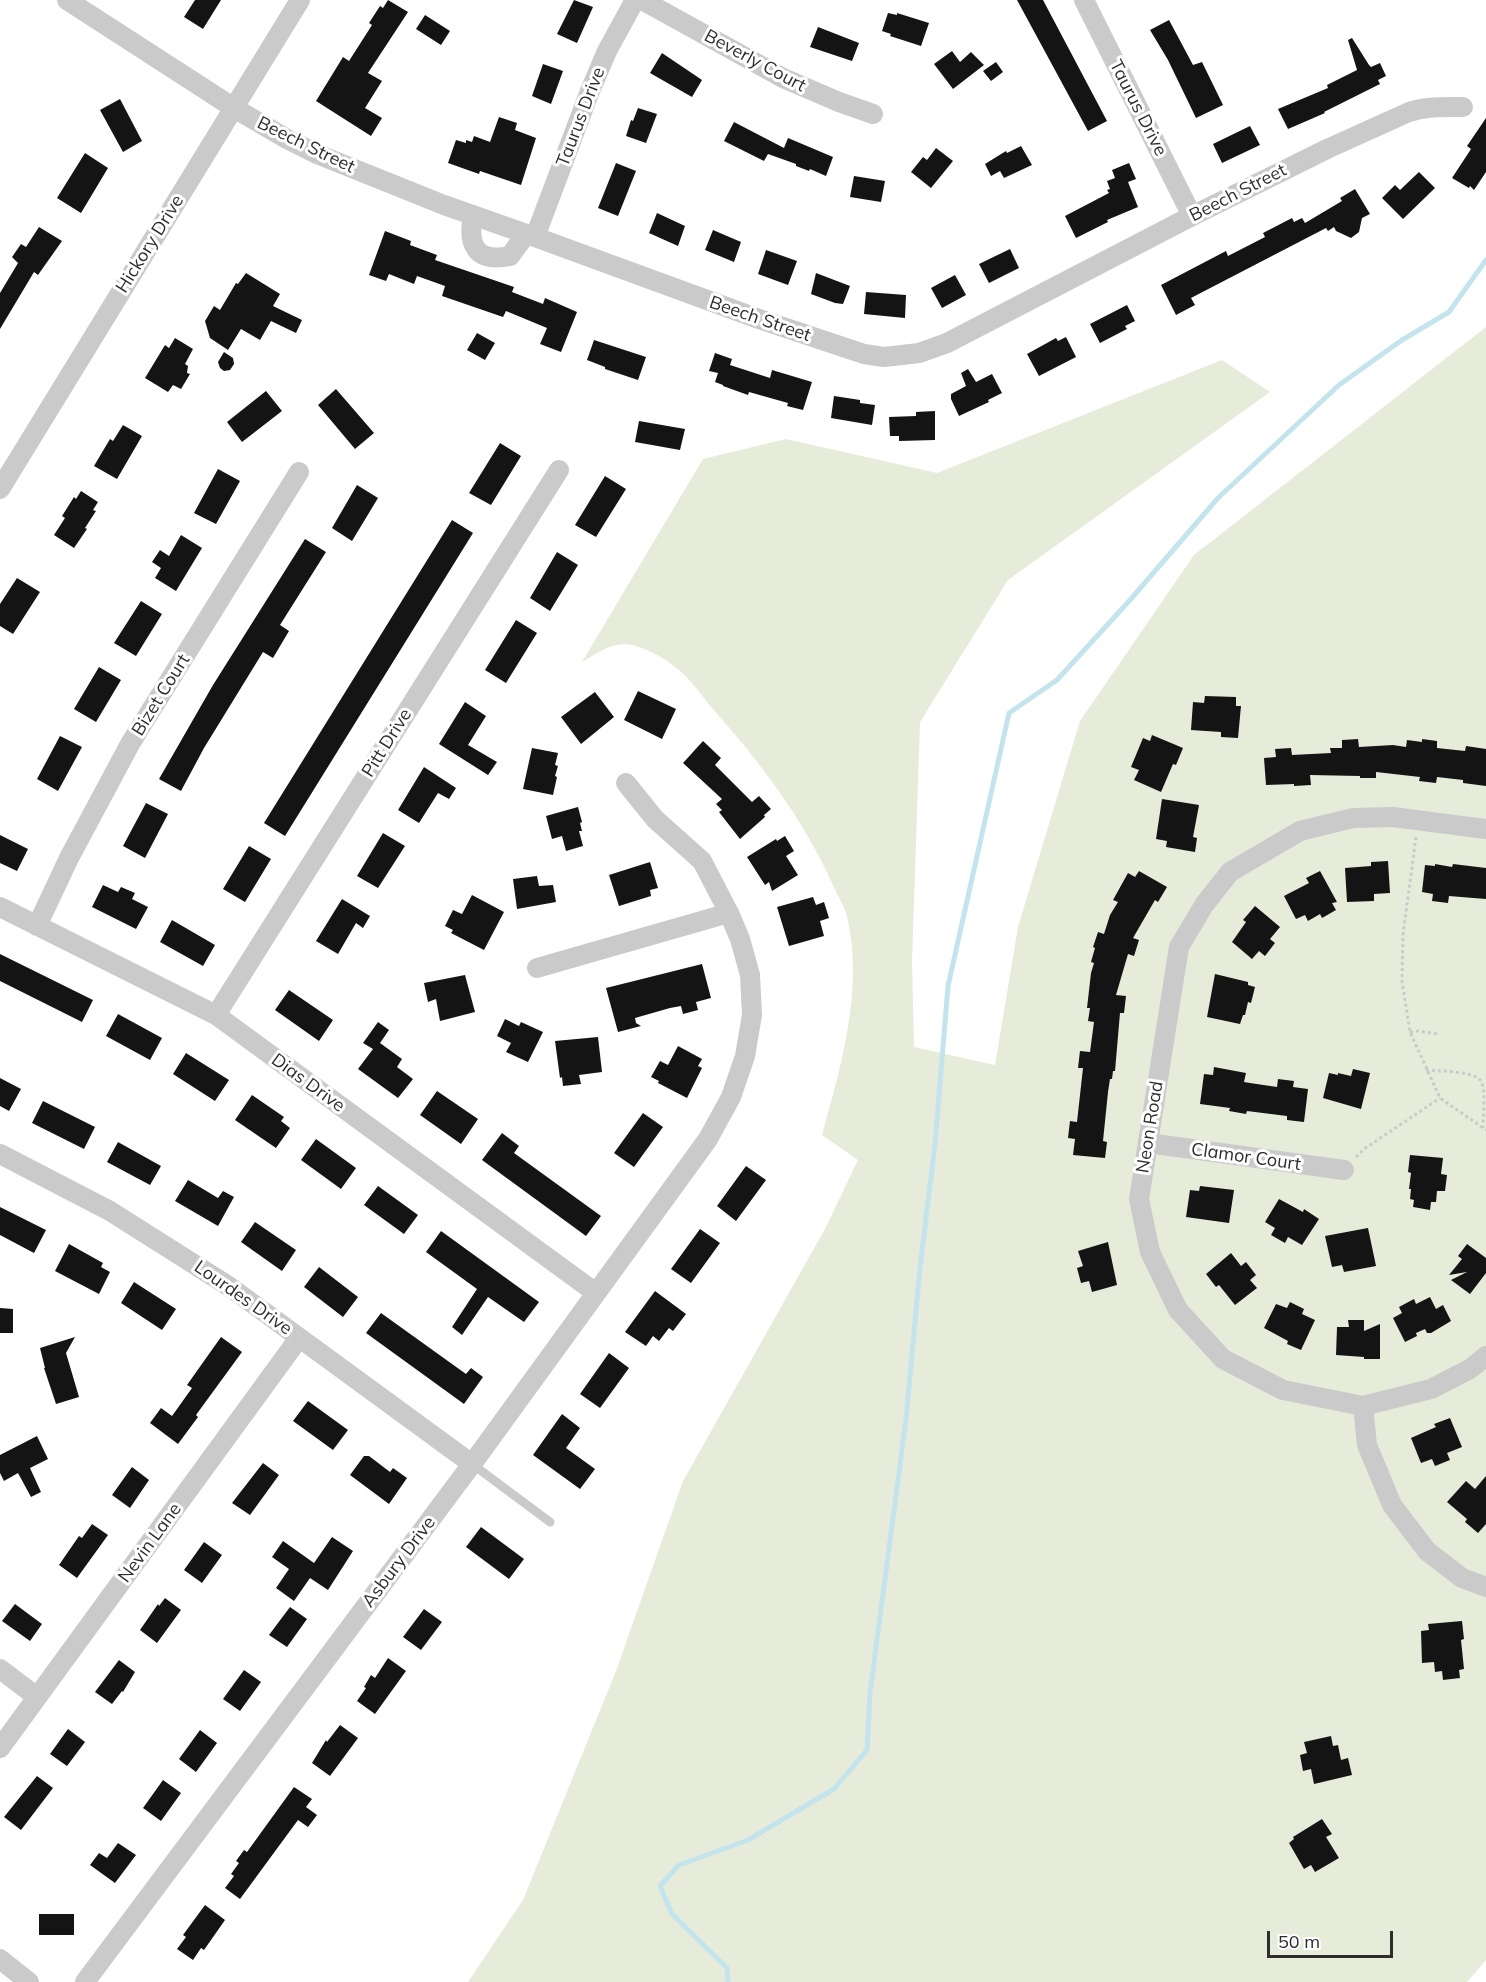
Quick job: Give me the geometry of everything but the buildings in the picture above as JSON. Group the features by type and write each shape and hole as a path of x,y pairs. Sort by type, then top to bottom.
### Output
{"street":[{"name":"Beech Street","path":"67,0 234,108 317,154 444,205 759,320 864,354 884,357 919,353 946,343 1192,216 1327,149 1409,112 1437,106 1463,107"},
{"name":"Hickory Drive","path":"0,489 300,0"},
{"name":"Taurus Drive","path":"473,215 470,239 475,249 488,256 500,258 510,256 531,235 607,51 634,0"},
{"name":"Beverly Court","path":"642,0 783,78 873,114"},
{"name":"Taurus Drive","path":"1084,0 1192,216"},
{"name":"Pitt Drive","path":"216,1016 559,470"},
{"name":"Bizet Court","path":"37,926 69,858 130,744 299,472"},
{"name":"Asbury Drive","path":"85,1982 472,1464 708,1139 731,1097 745,1056 752,1015 750,975 740,939 702,861 655,819 626,783"},
{"name":"Neon Road","path":"1486,829 1393,817 1353,818 1300,831 1230,873 1204,905 1179,947 1139,1199 1150,1252 1178,1310 1223,1359 1284,1390 1363,1406 1431,1389 1470,1369 1486,1356"},
{"name":"Dias Drive","path":"0,907 216,1016 596,1293"},
{"path":"537,968 729,914"},
{"name":"Clamor Court","path":"1148,1143 1344,1170"},
{"name":"Lourdes Drive","path":"0,1154 110,1211 230,1287 472,1464"},
{"name":"Nevin Lane","path":"0,1748 299,1338"},
{"path":"1363,1406 1367,1445 1392,1505 1428,1551 1462,1578 1486,1587"},
{"path":"0,1669 37,1697"},
{"path":"0,1959 29,1982"}],"lane":[{"path":"472,1464 550,1522"}],"path":[{"path":"1418,820 1403,935 1402,981 1410,1032 1440,1098 1485,1129"},
{"path":"1410,1032 1438,1034"},
{"path":"1426,1070 1477,1077 1482,1082 1485,1129"},
{"path":"1344,1170 1364,1149 1440,1098"}],"green space":[{"path":"1486,327 1486,1960 1467,1982 468,1982 523,1900 616,1671 683,1481 825,1229 858,1160 822,1135 848,1029 853,975 852,948 845,911 808,836 779,791 746,749 693,684 674,666 651,652 625,644 606,649 582,662 703,459 786,439 937,473 1222,360 1270,392 1008,580 920,722 912,961 914,1047 995,1065 1018,927 1080,721 1194,555"}],"waterway":[{"path":"728,1982 727,1968 672,1914 660,1886 679,1865 748,1840 834,1789 867,1750 870,1693 906,1419 920,1268 935,1144 948,986 1009,713 1057,680 1218,498 1339,385 1402,340 1449,312 1486,260"}]}
